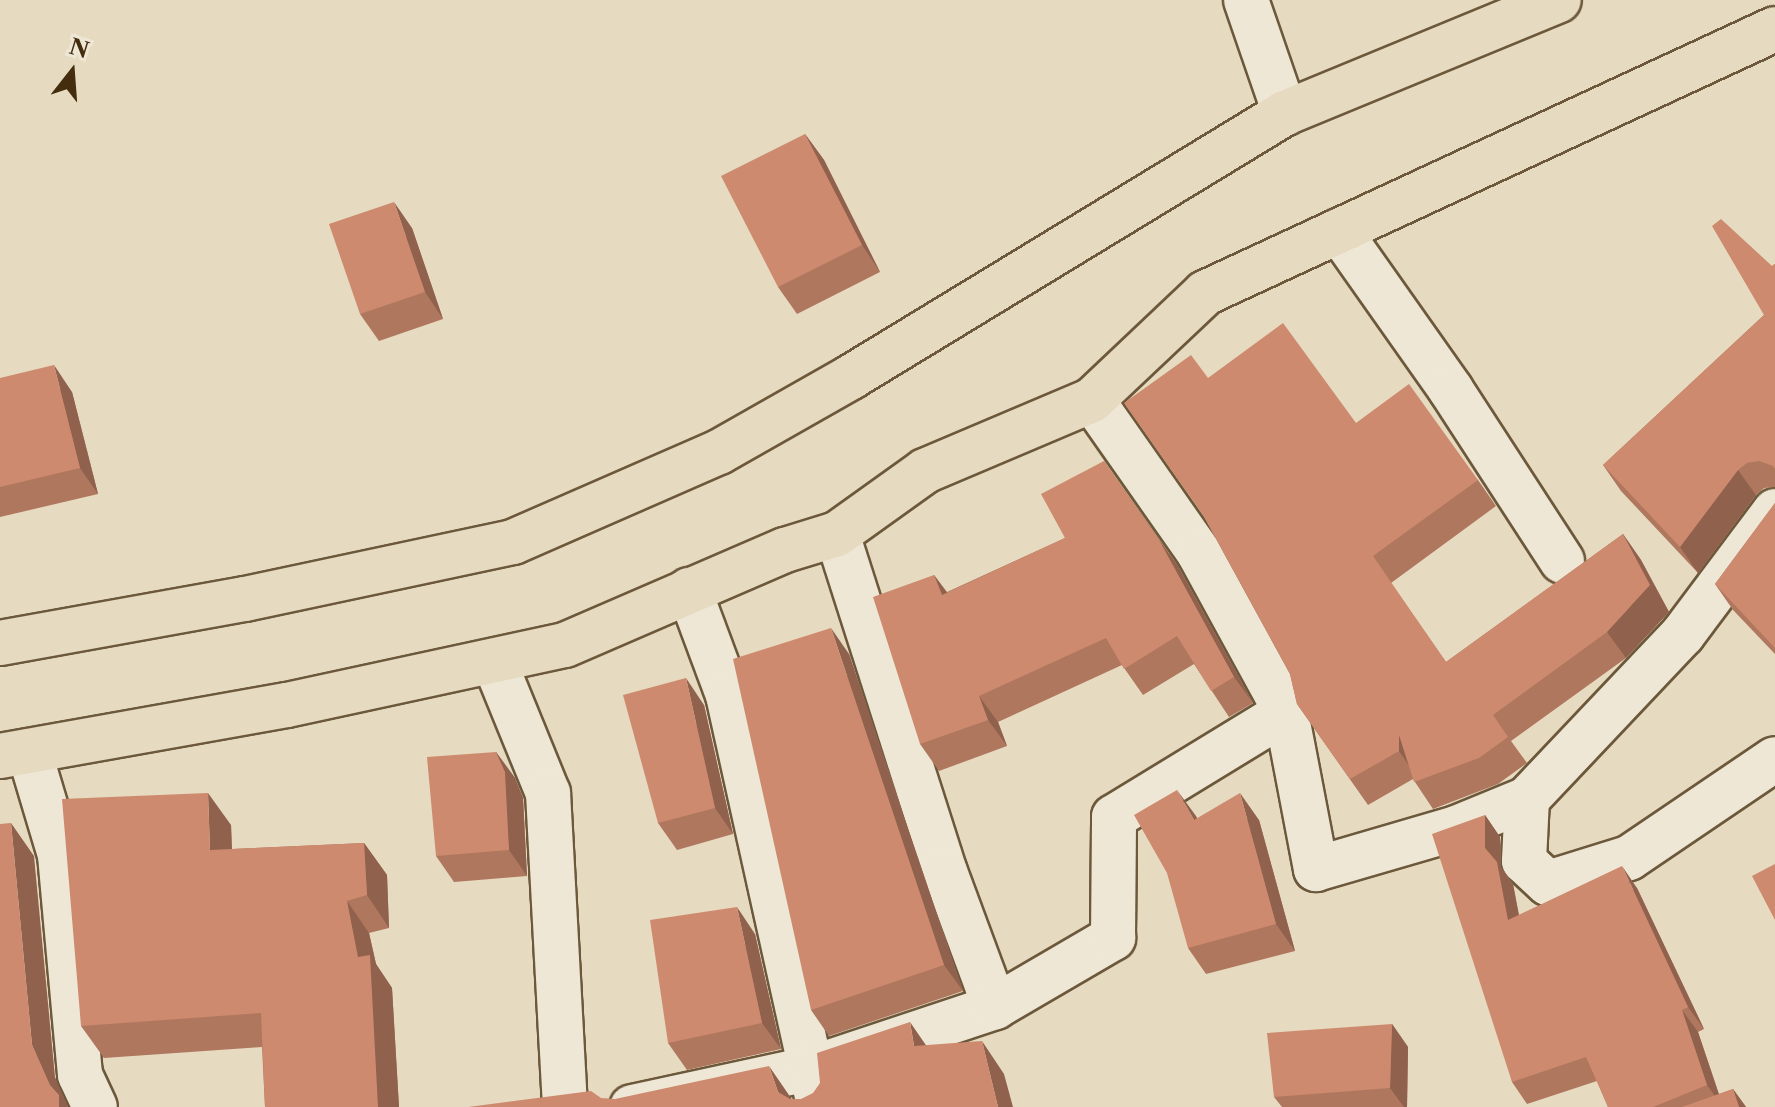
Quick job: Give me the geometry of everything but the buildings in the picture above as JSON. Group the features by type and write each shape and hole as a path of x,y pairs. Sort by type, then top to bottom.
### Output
{"main road":[{"path":"0,643 245,599 513,542 719,452 851,377 1285,113 1559,0"},
{"path":"14,754 287,705 565,645 785,550 837,534 925,471 1092,400 1205,293 1775,29"}],"street":[{"path":"1246,0 1285,113"},
{"path":"1339,231 1451,390 1562,561"},
{"path":"1092,400 1199,553 1286,712 1316,869 1456,828 1527,799 1683,634 1775,511"},
{"path":"837,534 945,872 995,1007"},
{"path":"689,590 728,695 816,1088"},
{"path":"494,661 548,793 565,1107"},
{"path":"632,1107 816,1088 995,1007 1113,938 1114,817 1286,712"},
{"path":"14,754 60,855 80,1075 95,1107"},
{"path":"1527,799 1524,861 1548,883 1629,858 1775,759"}]}
